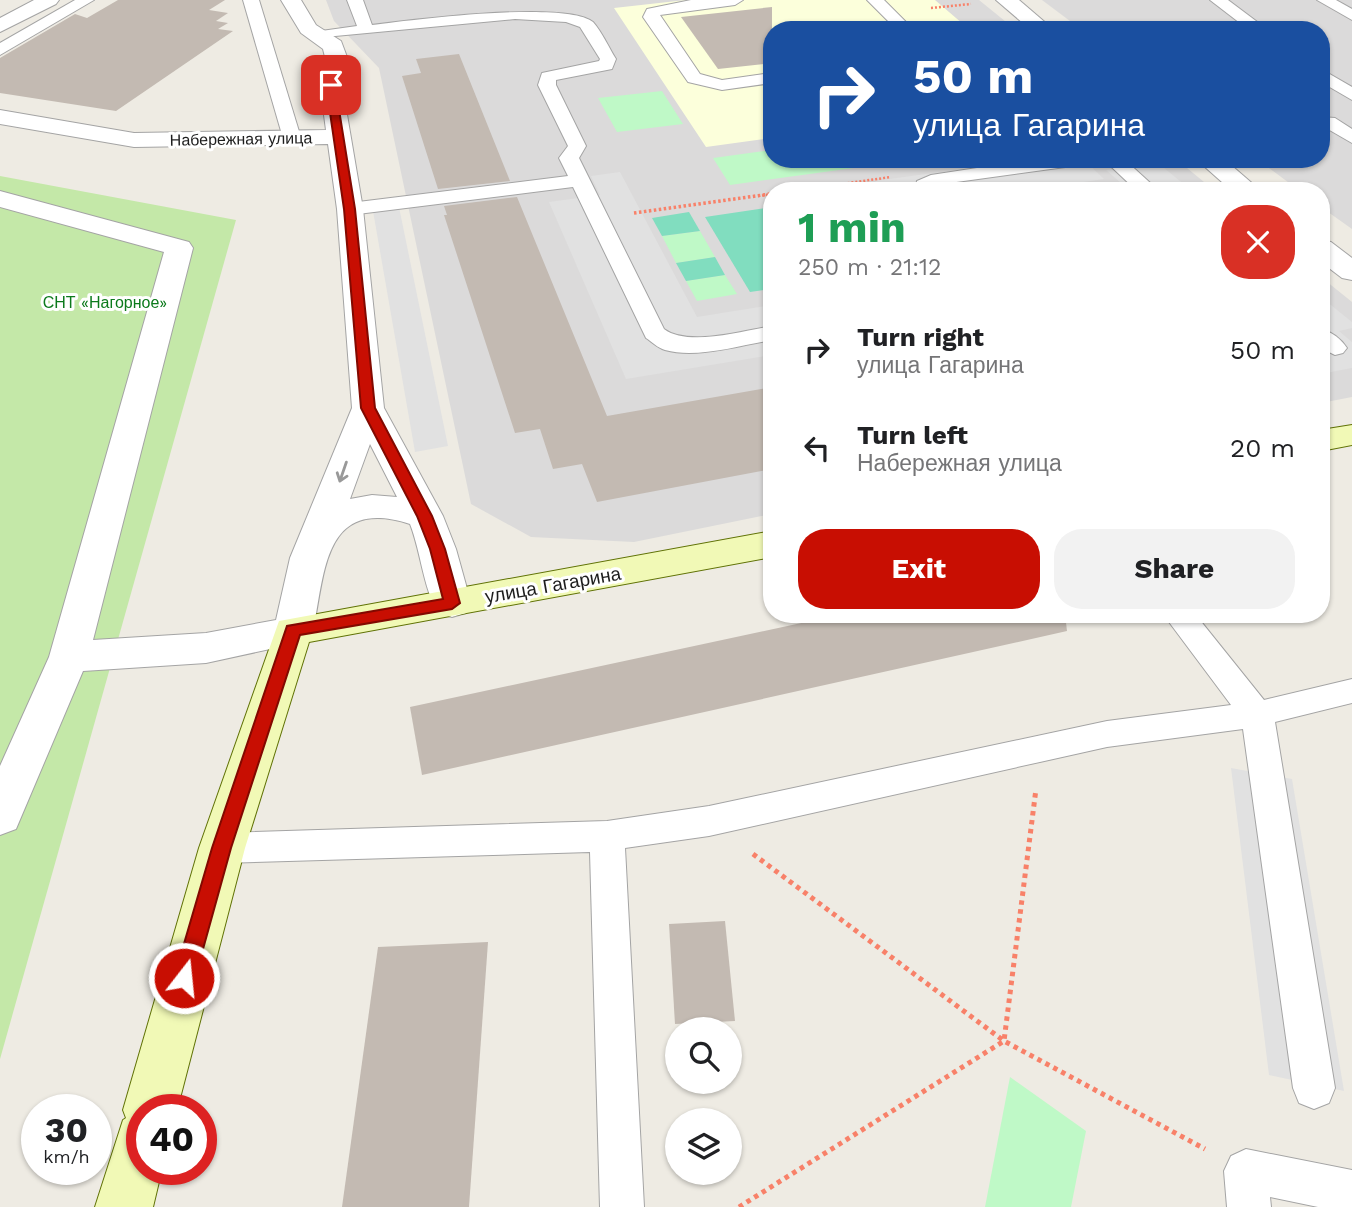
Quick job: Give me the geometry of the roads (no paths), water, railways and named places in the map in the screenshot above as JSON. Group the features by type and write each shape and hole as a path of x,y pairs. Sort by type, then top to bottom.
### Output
{"street":[{"path":"0,26 49,0"},
{"path":"291,0 308,29 333,46 335,57 331,85 338,137"},
{"path":"1006,0 1033,21"},
{"name":"Набережная улица","path":"0,117 134,140 338,137 350,209 368,408 425,516 438,549 452,603"},
{"path":"1219,168 1237,182"},
{"path":"0,199 179,248 69,657 0,816"},
{"path":"1330,255 1352,272"},
{"name":"Набережная улица","path":"154,1094 222,848 293,631 309,558 368,408"},
{"path":"1330,439 1352,435"},
{"path":"323,527 354,508 376,505 398,507 425,516"},
{"name":"улица Гагарина","path":"293,631 763,546"},
{"path":"69,657 206,648 293,631"},
{"path":"124,1207 130,1185"}],"lane":[{"path":"0,50 86,0"},
{"path":"251,0 292,138"},
{"path":"355,0 366,30"},
{"path":"735,0 669,7 653,12 651,17 694,78 702,83 715,85 763,79"},
{"path":"875,0 897,21"},
{"path":"1218,0 1247,21"},
{"path":"1325,0 1352,15"},
{"path":"320,35 513,7 579,19 586,24 608,59 606,65 548,77 547,85 578,146 569,159 654,333 669,344 701,344 763,334"},
{"path":"1330,80 1352,94"},
{"path":"1330,118 1352,100"},
{"path":"1330,125 1352,137"},
{"path":"934,182 938,179 1016,168"},
{"path":"1122,168 1139,182"},
{"path":"350,209 580,180"},
{"path":"1185,623 1257,715 1314,1088"},
{"path":"222,848 607,836 709,821 1107,734 1257,715 1352,691"},
{"path":"607,836 622,1207"},
{"path":"1248,1189 1352,1192"}],"park label":[{"name":"СНТ «Нагорное»","path":"105,302"}]}
